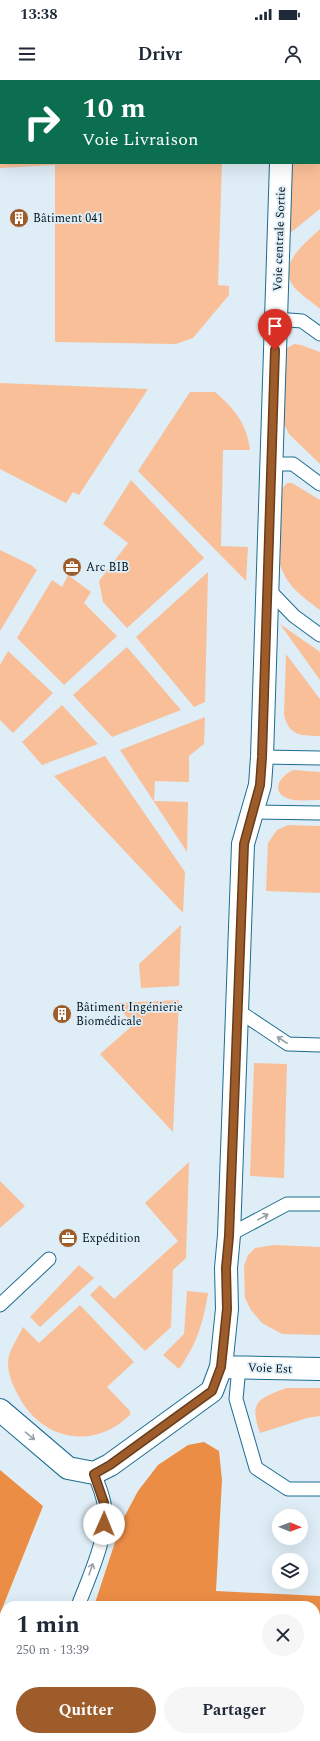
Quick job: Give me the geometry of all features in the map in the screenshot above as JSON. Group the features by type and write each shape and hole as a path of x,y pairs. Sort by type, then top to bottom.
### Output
{"street":[{"name":"Voie centrale Sortie","path":"94,1474 110,1465 212,1391 230,1367 226,1268 229,1236 244,844 260,785 262,757 281,164"},
{"name":"Voie Est","path":"230,1367 320,1369"},
{"path":"0,1410 68,1468 94,1474"}],"lane":[{"path":"276,319 302,321 320,334"},
{"path":"271,464 293,464 320,484"},
{"path":"268,590 294,616 320,636"},
{"path":"262,757 320,758"},
{"path":"252,812 320,812"},
{"path":"237,1010 288,1044 320,1045"},
{"path":"229,1236 287,1204 320,1204"},
{"path":"0,1305 49,1259"},
{"path":"230,1367 236,1399 256,1468 288,1489 320,1489"},
{"path":"80,1601 99,1547 104,1524 104,1503 94,1474"}],"shaded area":[{"path":"0,164 222,164 218,285 229,286 229,295 193,338 176,344 55,342 55,165 0,168"},
{"path":"291,164 320,164 320,209 289,234"},
{"path":"320,229 320,309 294,287 289,279 288,270 290,262 300,248"},
{"path":"294,344 320,352 320,464 289,434 283,419 286,352 287,348"},
{"path":"0,383 148,389 79,495 73,492 66,503 0,469"},
{"path":"190,392 215,392 234,411 246,432 250,450 223,450 221,546 248,547 246,581 138,471"},
{"path":"131,480 204,558 127,628 103,602 99,581 128,543 103,524"},
{"path":"287,483 292,483 320,500 320,610 291,585 280,564 281,490"},
{"path":"0,550 31,565 37,570 0,631"},
{"path":"208,572 205,702 194,707 136,637"},
{"path":"68,575 91,592 84,603 117,636 64,685 17,638 52,580 62,587"},
{"path":"280,624 320,652 320,680"},
{"path":"127,647 181,710 112,737 73,695"},
{"path":"8,651 53,693 13,733 0,720 0,665"},
{"path":"286,654 320,699 320,736 307,736 297,733 289,727 286,722 284,715"},
{"path":"62,705 98,744 42,765 22,742"},
{"path":"205,717 204,744 189,756 189,782 155,781 154,801 188,802 187,852 120,750"},
{"path":"105,756 185,872 183,913 54,776"},
{"path":"293,770 320,772 320,800 294,800 282,795 278,787 279,782"},
{"path":"288,825 320,826 320,893 266,891 268,843 277,830"},
{"path":"181,925 179,986 141,988 139,964"},
{"path":"179,1000 173,1132 100,1054 133,1025 116,1003"},
{"path":"254,1063 287,1064 284,1178 250,1176"},
{"path":"189,1162 186,1258 173,1270 171,1327 145,1351 90,1295 100,1285 114,1299 178,1241 145,1203"},
{"path":"0,1181 25,1206 0,1228"},
{"path":"274,1245 320,1247 320,1335 282,1334 262,1323 251,1310 245,1298 244,1266 248,1255 255,1248"},
{"path":"79,1265 94,1278 40,1327 30,1317"},
{"path":"187,1291 208,1293 204,1313 195,1342 179,1369 163,1355 184,1334"},
{"path":"80,1305 134,1362 107,1387 130,1411 130,1415 116,1426 100,1433 84,1436 69,1435 54,1431 40,1422 28,1410 18,1395 8,1367 8,1358 11,1349 23,1327 39,1343"},
{"path":"286,1388 320,1388 320,1416 307,1418 260,1433 255,1414 258,1403 269,1395"},
{"path":"204,1442 219,1451 222,1480 216,1591 320,1596 320,1601 96,1601 122,1521 138,1491 158,1465 188,1445"},
{"path":"0,1470 43,1506 5,1601 0,1601"}],"place":[{"name":"Bâtiment 041","path":"19,218"},
{"name":"Arc BIB","path":"72,567"},
{"name":"Bâtiment Ingénierie Biomédicale","path":"62,1014"},
{"name":"Expédition","path":"68,1238"}],"route":[{"path":"104,1524 104,1503 94,1474 110,1465 212,1391 221,1367 227,1309 226,1268 229,1236 244,844 260,785 262,757 275,350"}]}
